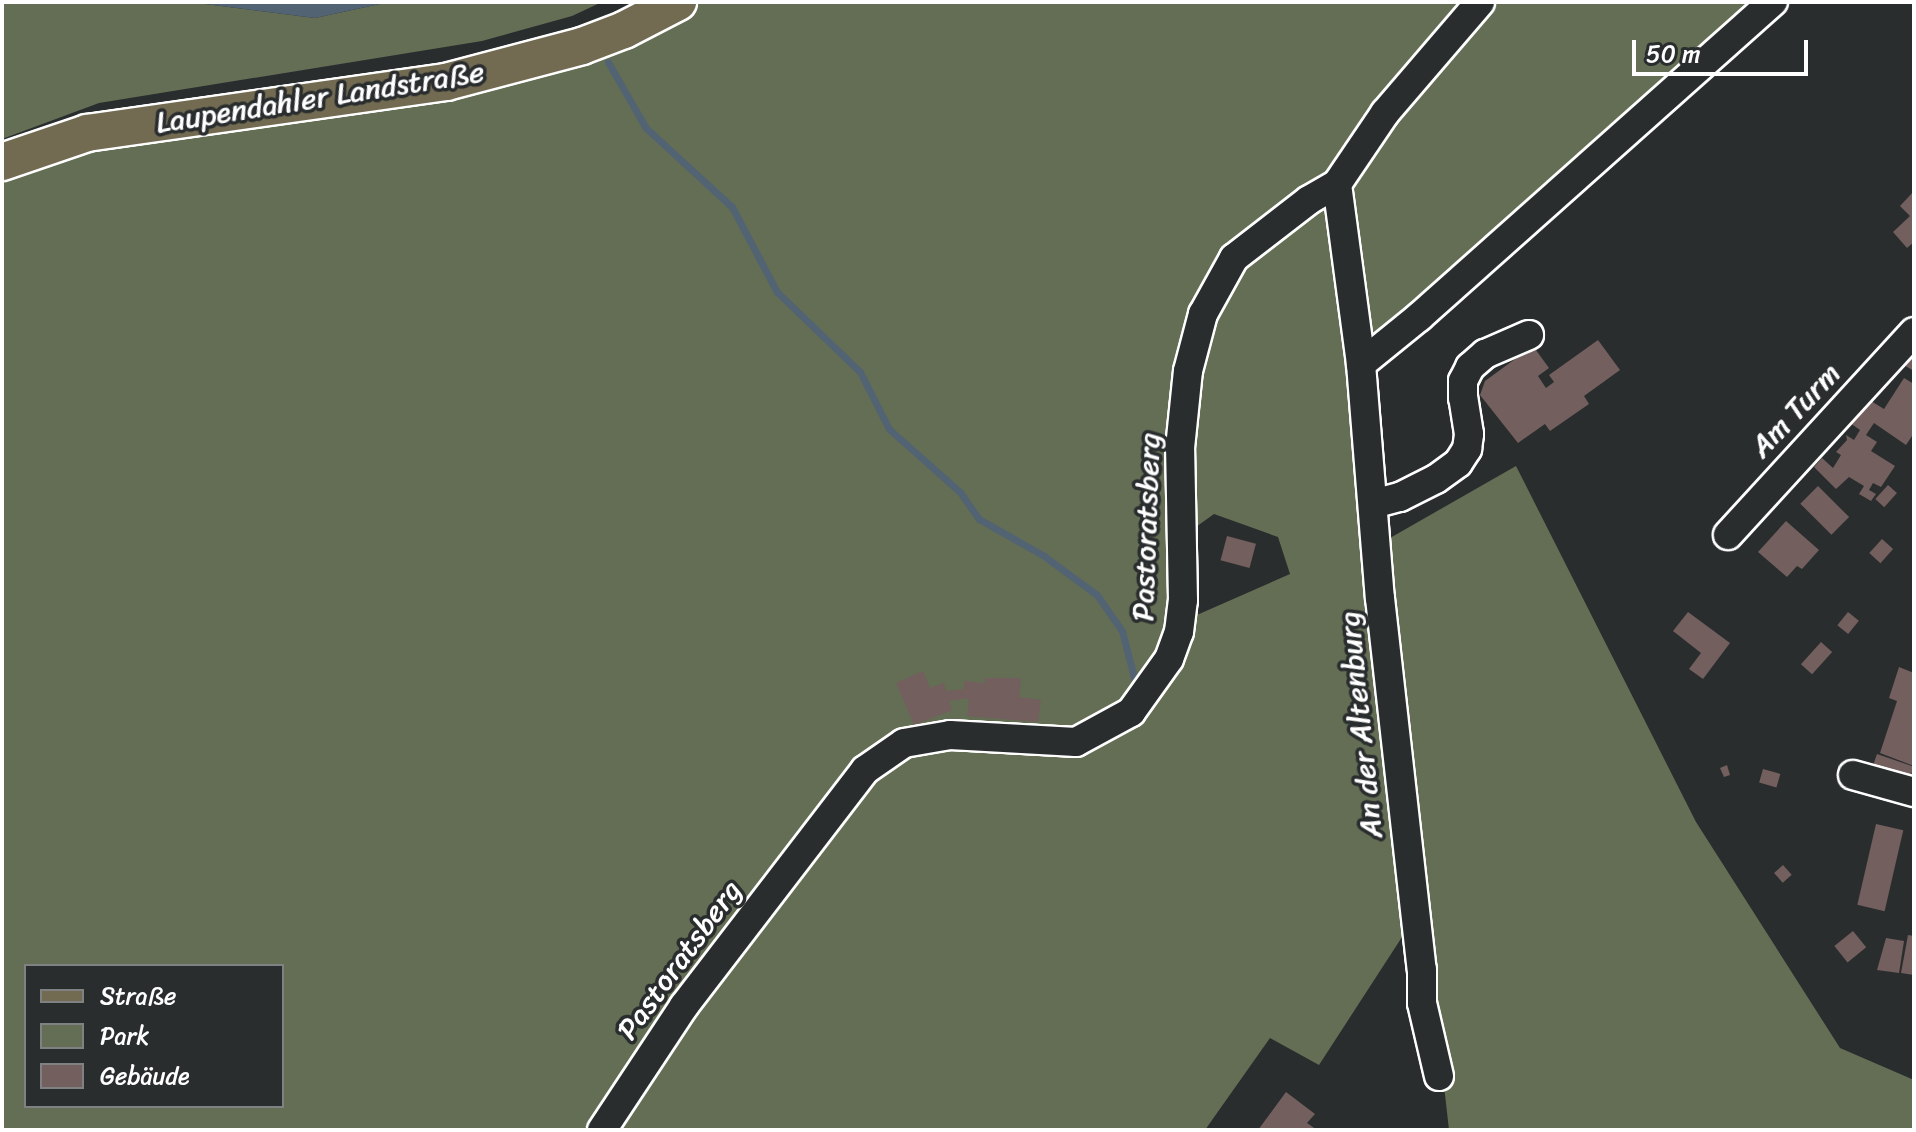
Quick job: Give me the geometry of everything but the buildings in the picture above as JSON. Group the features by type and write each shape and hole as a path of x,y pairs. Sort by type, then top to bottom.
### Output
{"main road":[{"name":"Laupendahler Landstraße","path":"2,162 87,133 446,82 582,46 678,2"}],"street":[{"name":"Pastoratsberg","path":"602,1130 684,1006 865,770 904,743 950,735 1076,742 1131,712 1169,659 1179,632 1183,600 1180,448 1188,371 1203,314 1234,258 1309,200 1337,184 1385,113 1480,2"},
{"path":"1361,364 1419,317 1773,2"},
{"name":"An der Altenburg","path":"1337,184 1361,364 1380,598 1422,970 1422,1003 1439,1076"},
{"name":"Am Turm","path":"1728,535 1914,332"},
{"path":"1373,504 1424,485 1458,463 1467,449 1469,434 1463,381 1470,367 1485,354 1529,335"},
{"path":"1853,775 1914,792"}],"green space":[{"path":"2,2 190,2 315,18 389,2 602,2 572,16 482,41 99,103 2,139"},
{"path":"697,2 1765,2 1370,359 1404,934 1319,1065 1270,1038 1205,1130 2,1130 2,176 31,163 651,31","holes":["1214,514 1278,537 1290,574 1190,618 1175,542"]},
{"path":"1516,466 1696,822 1840,1048 1914,1080 1914,1130 1449,1130 1383,542"}],"water":[{"path":"190,2 389,2 315,18"}],"waterway":[{"path":"608,62 646,128 732,207 777,292 860,372 889,429 960,492 979,519 1044,556 1097,595 1122,631 1137,689"}]}
